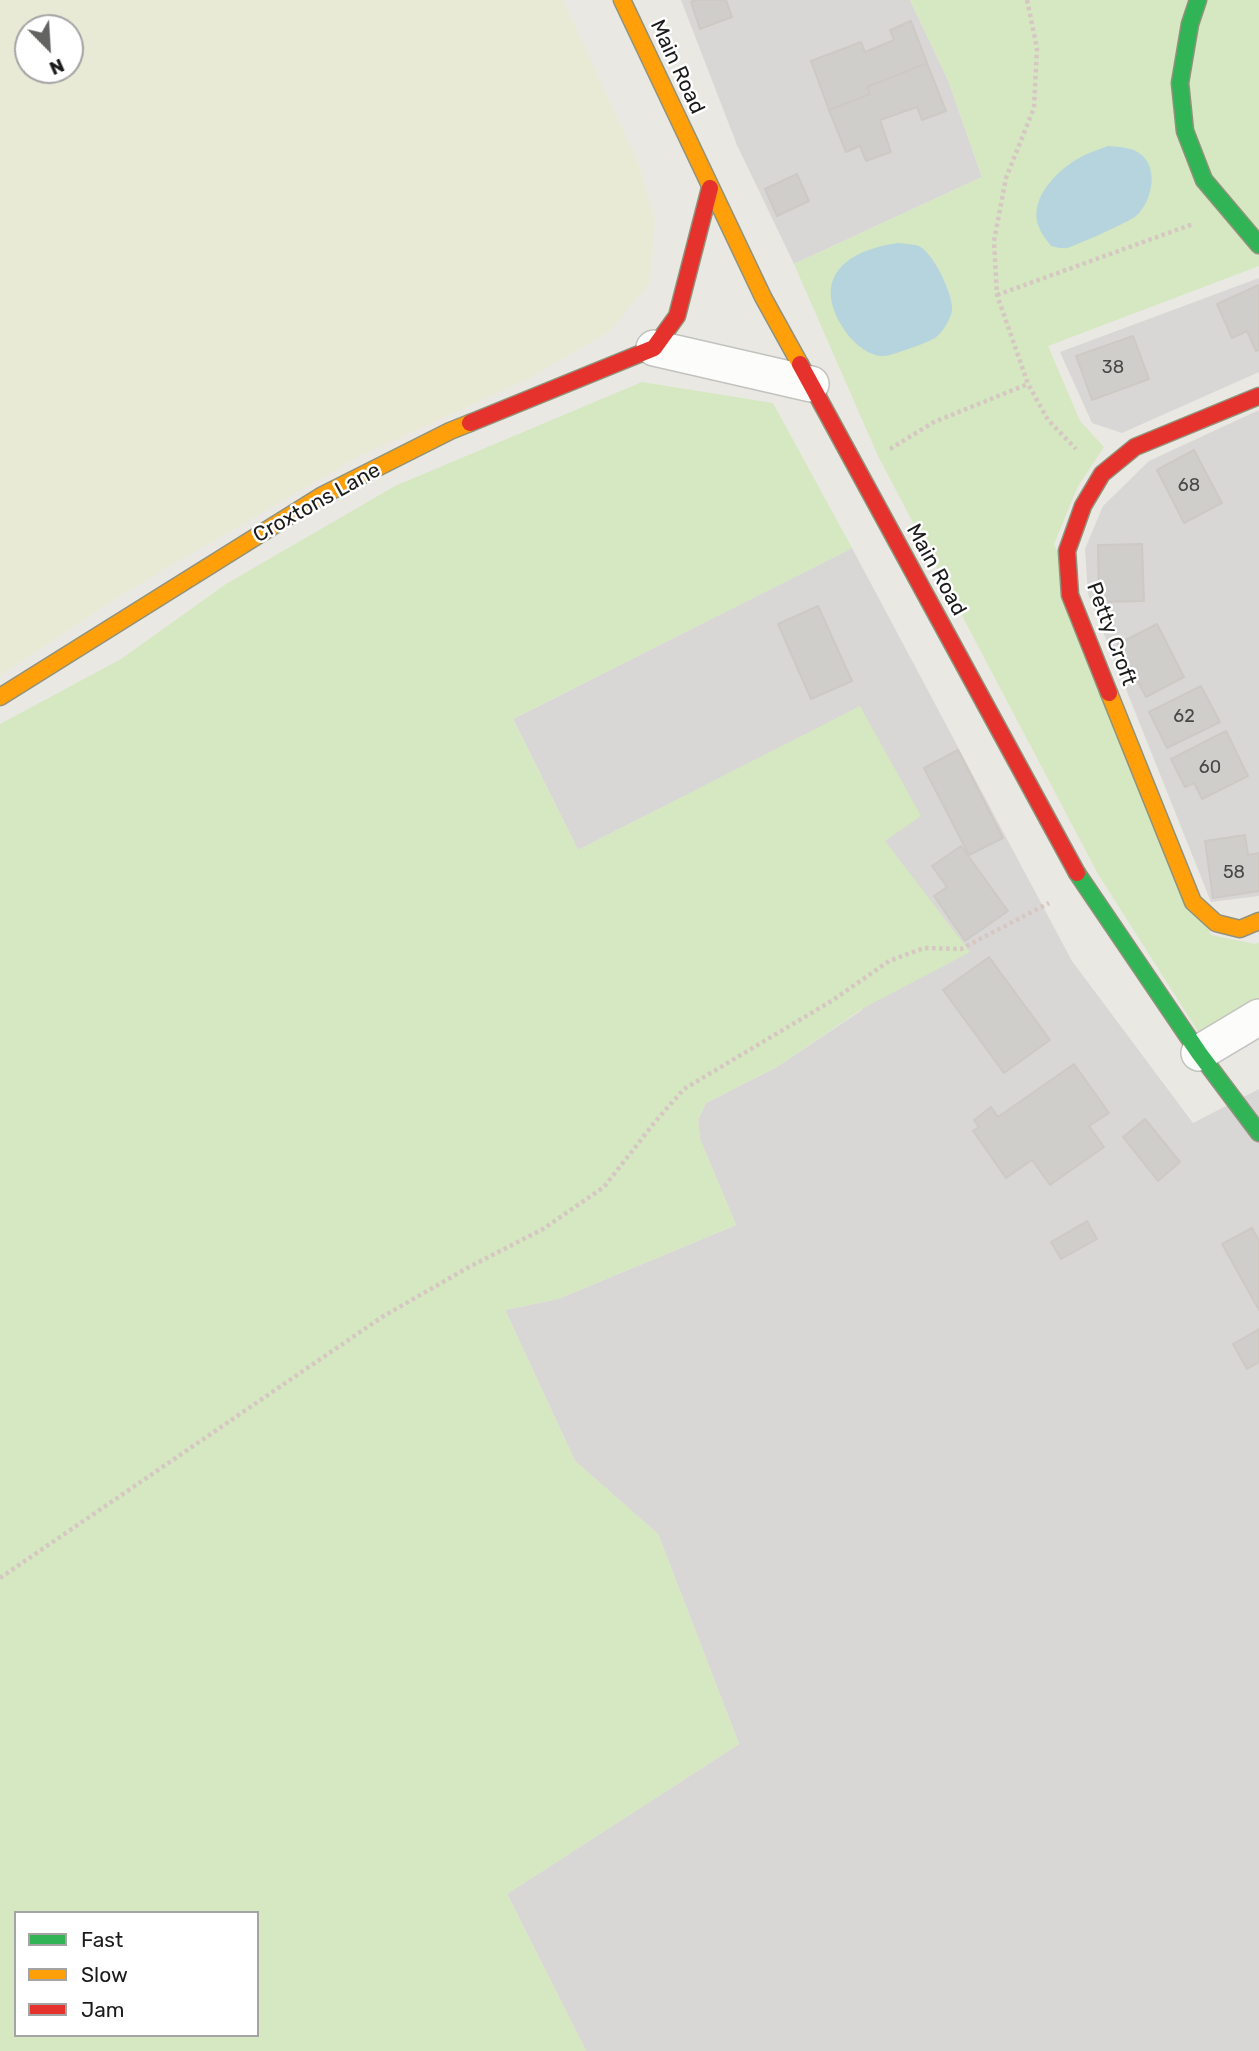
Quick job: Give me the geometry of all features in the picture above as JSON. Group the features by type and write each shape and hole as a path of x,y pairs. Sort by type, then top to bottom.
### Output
{"street":[{"name":"Main Road","path":"622,0 763,297 1084,886 1199,1053 1259,1133"},
{"path":"1198,0 1190,24 1180,83 1185,131 1204,180 1259,244"},
{"path":"710,188 677,316 654,348 811,384"},
{"name":"Croxtons Lane","path":"0,697 321,496 450,431 654,348"},
{"name":"Petty Croft","path":"1259,396 1135,447 1102,474 1083,506 1066,551 1070,595 1193,902 1216,923 1240,929 1259,922"},
{"path":"1199,1053 1259,1017"}],"path":[{"path":"1027,0 1037,48 1034,108 1006,178 993,241 997,295 1028,384 1048,420 1102,474"},
{"path":"997,295 1230,211"},
{"path":"857,469 934,422 1028,384"},
{"path":"0,1578 382,1317 543,1228 604,1187 684,1089 833,1000 889,961 924,948 961,949 1084,886"}],"shaded area":[{"path":"681,0 910,0 948,80 982,177 794,264 737,145"},
{"path":"1259,278 1259,372 1122,433 1092,423 1060,352"},
{"path":"1259,410 1259,896 1211,902 1088,594 1085,549 1103,506 1149,461"},
{"path":"852,548 1072,961 1193,1123 1259,1089 1259,2051 586,2051 507,1894 739,1744 658,1534 575,1461 505,1310 558,1299 736,1225 700,1139 698,1120 706,1103 775,1068 862,1010 884,841 860,707 578,850 513,719"}],"green space":[{"path":"0,0 563,0 640,167 655,220 650,283 610,331 528,379 358,457 126,592 0,676"},
{"path":"910,0 1259,0 1259,266 1048,346 1080,421 1104,447 1078,486 1054,544 1211,935 1255,944 1259,942 1259,1003 1199,1033 1098,874 878,456 794,264 982,177 948,80"},
{"path":"642,382 773,403 852,548 513,719 578,850 860,706 921,816 885,841 970,952 862,1009 775,1068 706,1103 698,1120 700,1139 736,1225 558,1299 505,1310 575,1461 658,1534 739,1744 507,1894 586,2051 0,2051 0,724 121,659 226,584 395,486"}],"water":[{"path":"1108,146 1132,150 1146,159 1150,167 1151,184 1150,194 1142,210 1124,223 1067,248 1051,246 1040,230 1037,216 1042,194 1049,183 1067,166"},
{"path":"898,243 919,246 929,255 945,284 952,311 935,338 902,351 879,356 864,350 848,335 831,299 832,285 837,272 861,253"}],"building":[{"path":"726,0 732,17 700,29 691,2"},
{"path":"911,21 927,63 867,87 870,94 829,110 811,61 861,42 865,52 894,40 890,30"},
{"path":"927,63 946,111 922,120 917,107 880,120 891,152 866,161 860,146 846,152 829,110 870,94 867,87"},
{"path":"797,174 809,201 777,216 765,189"},
{"path":"1259,285 1259,350 1256,351 1247,331 1232,338 1217,304"},
{"path":"1133,336 1149,379 1092,400 1076,356"},
{"path":"1194,450 1222,503 1184,523 1157,470"},
{"path":"1142,544 1144,601 1099,602 1098,545"},
{"path":"818,606 852,681 811,699 778,624"},
{"path":"1157,624 1184,677 1146,697 1118,644"},
{"path":"1201,686 1220,722 1167,748 1149,712"},
{"path":"1226,731 1248,776 1202,799 1194,783 1185,787 1171,759"},
{"path":"958,750 1003,838 969,855 924,768"},
{"path":"1245,835 1248,855 1259,853 1259,891 1213,898 1205,841"},
{"path":"961,846 1008,911 965,941 934,896 947,887 932,866"},
{"path":"989,957 1050,1040 1004,1073 943,990"},
{"path":"1074,1064 1109,1113 1089,1126 1104,1147 1050,1185 1032,1160 1006,1178 973,1131 979,1127 974,1120 991,1107 998,1117"},
{"path":"1145,1119 1180,1162 1158,1181 1123,1137"},
{"path":"1087,1221 1097,1239 1061,1259 1051,1242"},
{"path":"1252,1228 1259,1241 1259,1310 1222,1244"},
{"path":"1259,1329 1259,1362 1247,1369 1233,1344"}],"traffic: fast":[{"path":"1198,0 1190,24 1180,83 1185,131 1204,180 1259,245"},
{"path":"1077,873 1199,1053 1259,1133"}],"traffic: slow":[{"path":"622,0 763,297 800,364"},
{"path":"0,697 321,496 470,423"},
{"path":"1109,693 1193,902 1216,923 1240,929 1259,921"}],"traffic: jam":[{"path":"470,423 654,348 677,316 710,188"},
{"path":"800,364 1077,873"},
{"path":"1109,693 1070,595 1067,551 1083,506 1102,474 1135,447 1259,396"}]}
